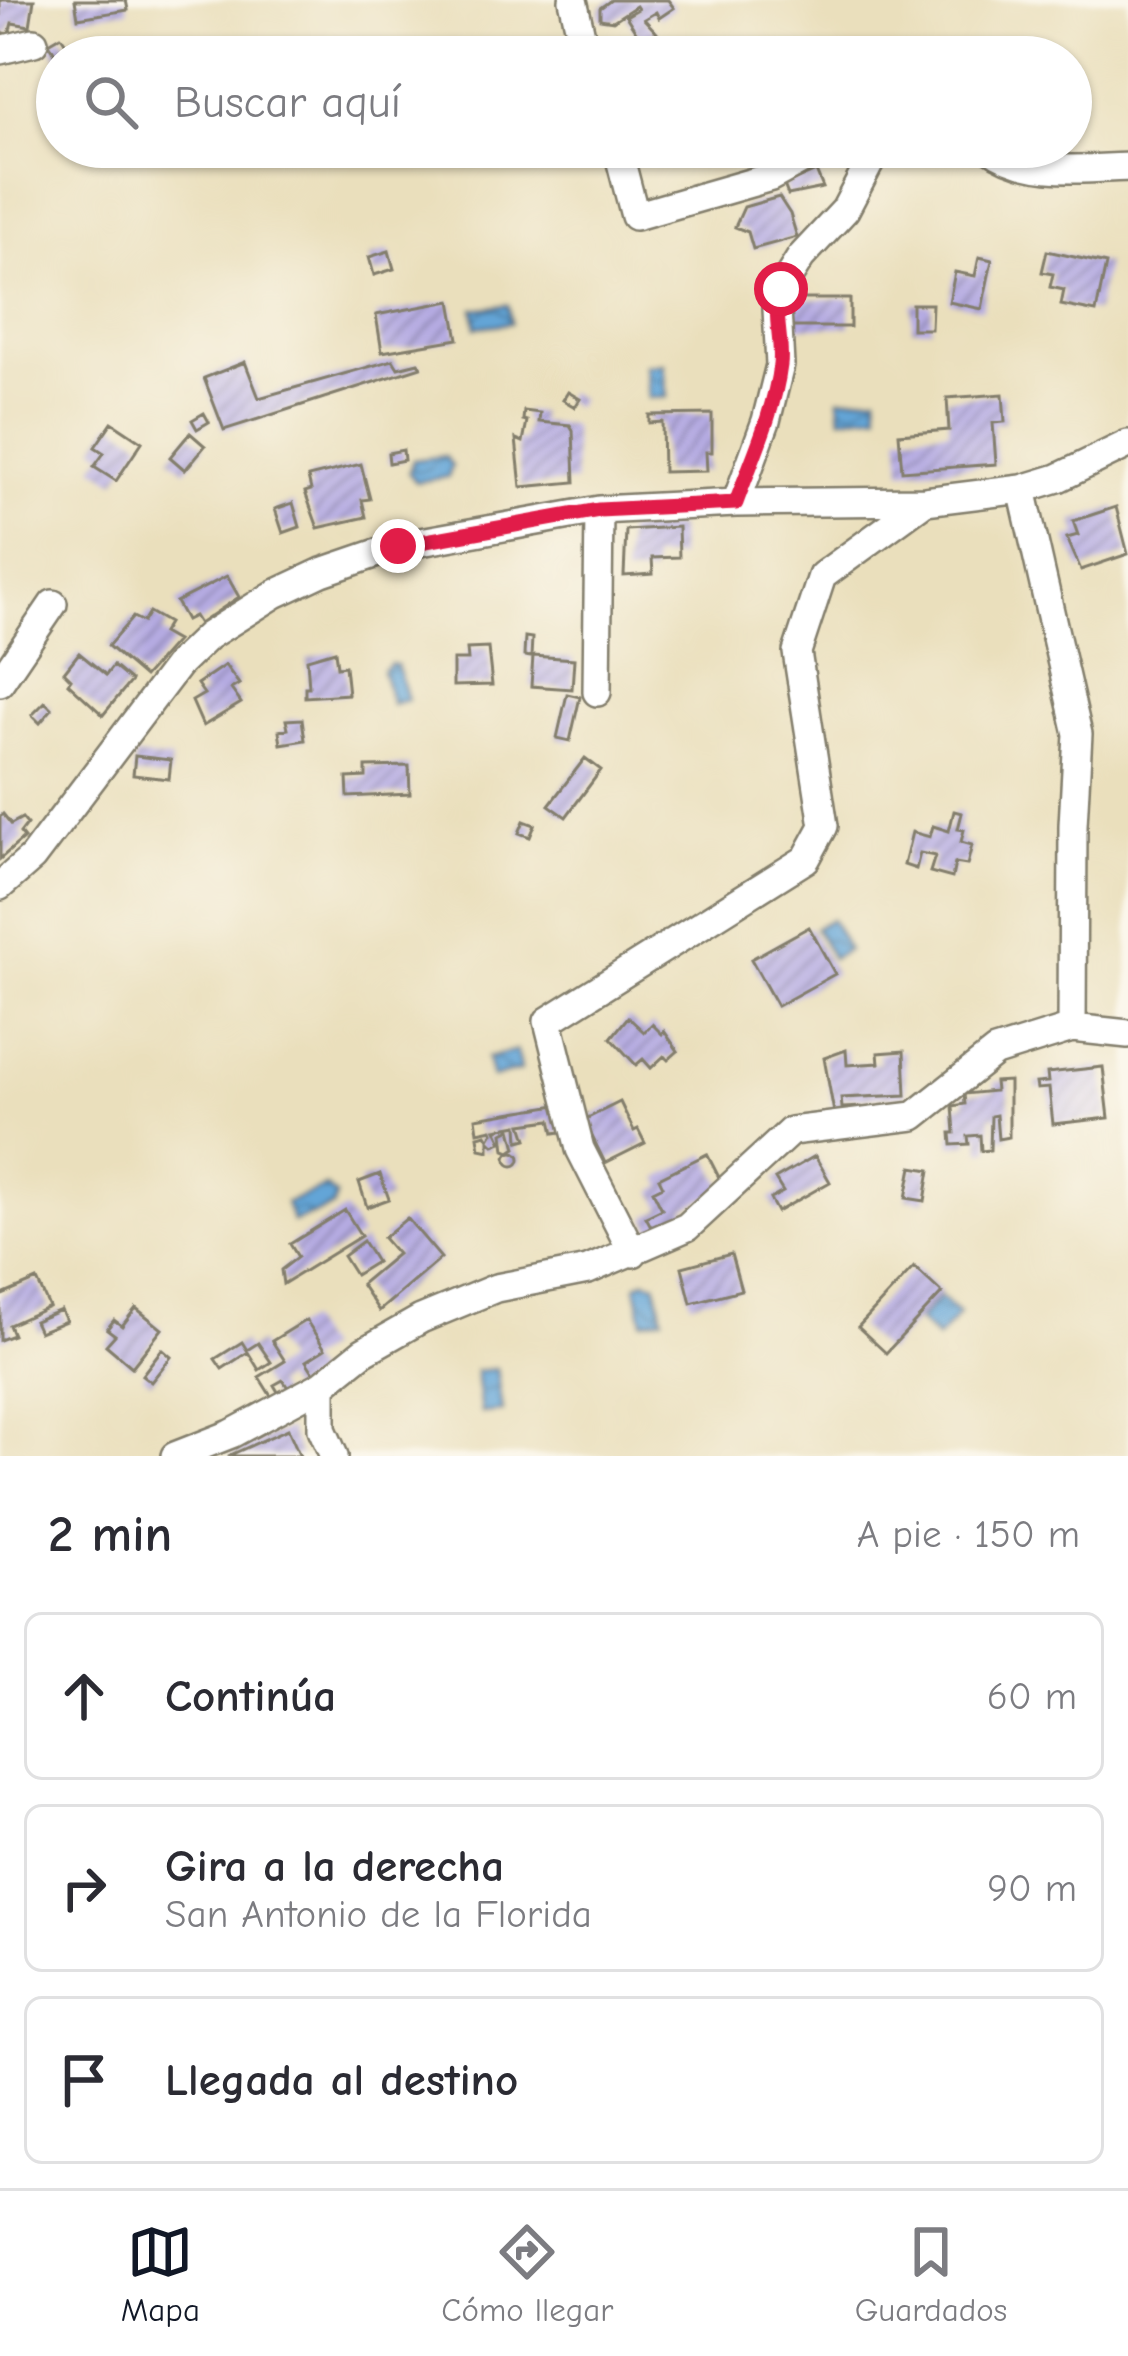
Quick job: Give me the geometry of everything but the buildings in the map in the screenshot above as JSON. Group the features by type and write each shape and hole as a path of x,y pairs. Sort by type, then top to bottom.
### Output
{"street":[{"path":"573,0 581,36"},
{"path":"0,50 34,42"},
{"path":"1058,168 1128,167"},
{"path":"622,168 635,216 771,177 788,168"},
{"path":"736,503 766,422 780,365 777,309 781,289 801,256 845,210 867,168"},
{"path":"0,886 32,858 178,664 208,636 322,572 398,546 599,510 925,501 1022,489 1058,478 1128,444"},
{"path":"1022,489 1078,734 1072,825 1072,1028"},
{"path":"633,1252 580,1149 548,1021 806,859 824,826 797,652 821,576 925,501"},
{"path":"596,692 599,510"},
{"path":"0,682 53,604"},
{"path":"175,1456 231,1434 322,1385 363,1352 421,1319 496,1288 588,1270 687,1227 791,1131 914,1116 995,1052 1072,1028 1128,1034"},
{"path":"322,1385 322,1430 334,1456"}],"water":[{"path":"508,305 511,323 476,327 474,309"},
{"path":"664,364 667,397 649,398 646,365"},
{"path":"877,395 878,413 841,417 839,398"},
{"path":"445,456 452,466 448,477 416,482 409,473 413,460"},
{"path":"397,665 407,700 392,704 382,671"},
{"path":"831,919 848,950 832,958 815,928"},
{"path":"516,1051 521,1070 492,1078 487,1058"},
{"path":"326,1187 336,1196 333,1207 293,1222 286,1203"},
{"path":"645,1280 656,1283 663,1317 643,1321 636,1286"},
{"path":"940,1297 959,1314 937,1339 918,1321"},
{"path":"496,1369 502,1411 481,1413 476,1371"}],"route":[{"path":"398,546 599,510 736,503 775,389 781,289"}]}
